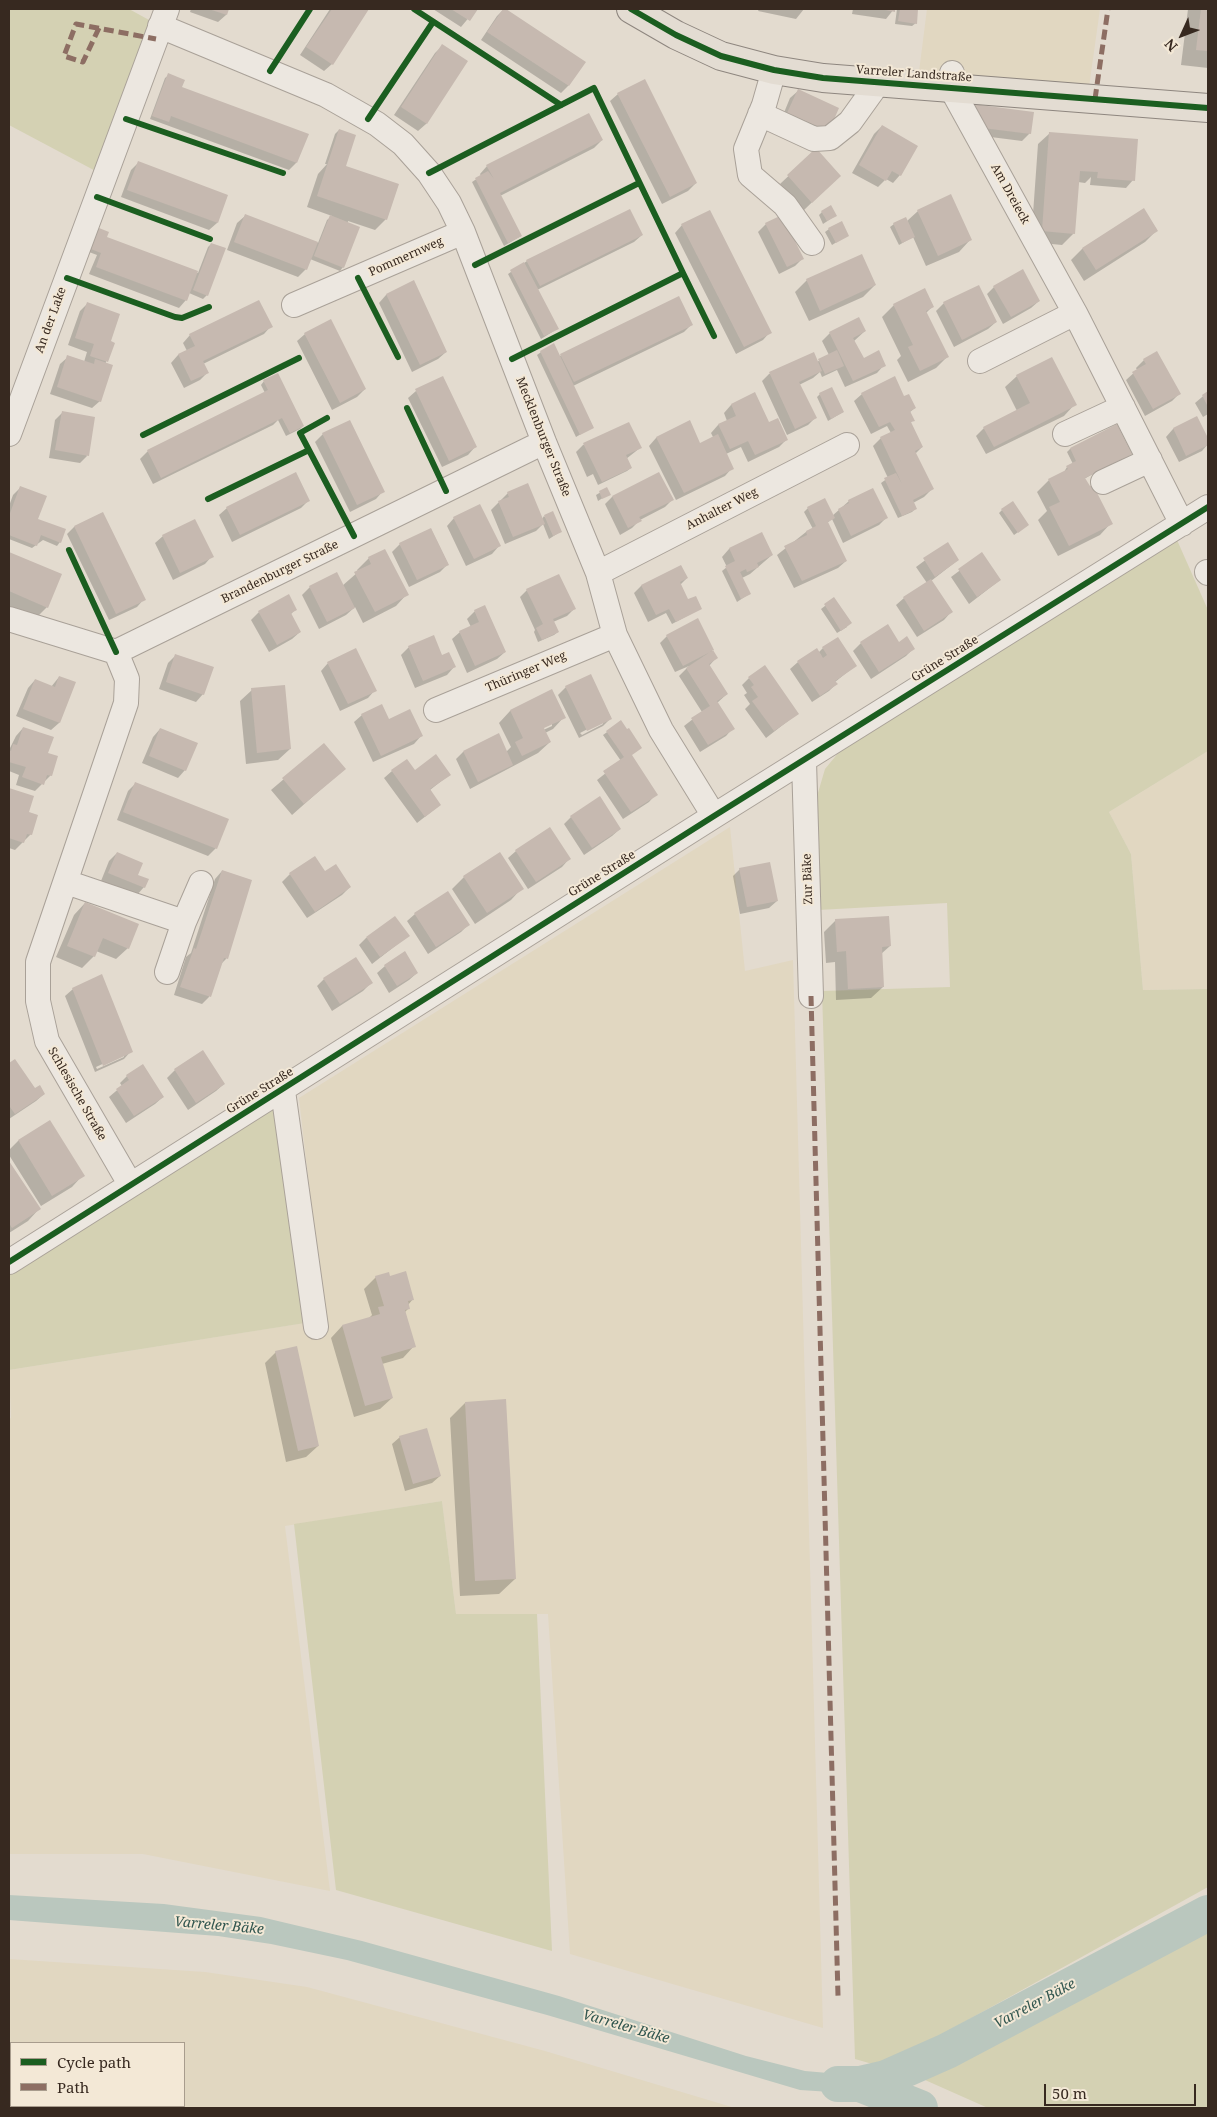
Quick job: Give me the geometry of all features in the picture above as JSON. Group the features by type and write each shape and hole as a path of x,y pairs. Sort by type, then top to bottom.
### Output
{"main road":[{"name":"Varreler Landstraße","path":"631,9 676,35 721,56 774,70 824,78 878,83 952,81 1208,108"}],"street":[{"name":"Mecklenburger Straße","path":"164,18 326,96 377,124 403,144 429,173 448,203 462,232 544,442 598,573 615,635 661,730 714,816"},
{"name":"An der Lake","path":"9,434 164,18"},
{"path":"774,70 760,114 746,149 750,175 785,205 812,243"},
{"name":"Am Dreieck","path":"952,81 1075,313 1150,460 1197,520"},
{"path":"760,114 814,139 830,138 850,122 878,83"},
{"name":"Pommernweg","path":"294,305 462,232"},
{"path":"980,361 1075,313"},
{"path":"1065,434 1123,407"},
{"name":"Brandenburger Straße","path":"116,652 544,442"},
{"name":"Anhalter Weg","path":"598,573 847,445"},
{"path":"1103,482 1150,460"},
{"name":"Grüne Straße","path":"9,1262 130,1184 283,1091 714,816 1197,520"},
{"path":"9,619 116,652"},
{"name":"Thüringer Weg","path":"436,710 615,635"},
{"name":"Schlesische Straße","path":"116,652 127,679 126,703 38,962 40,1009 47,1042 130,1184"},
{"name":"Zur Bäke","path":"804,761 811,996"},
{"path":"66,882 184,922"},
{"path":"167,972 184,922 201,883"},
{"path":"283,1091 316,1327"}],"shaded area":[{"path":"9,9 129,9 160,26 105,176 9,125"},
{"path":"927,9 1100,9 1089,87 919,72"},
{"path":"1177,540 1208,610 1208,751 1109,812 1131,854 1143,990 1208,989 1208,1887 883,2067 855,2059 822,991 950,987 947,903 818,910 815,803 825,769 839,752"},
{"path":"1208,751 1208,989 1143,990 1131,854 1109,812"},
{"path":"730,827 745,971 793,960 823,2028 570,1954 548,1614 456,1614 442,1501 285,1526 330,1891 143,1854 9,1854 9,1419 11,1418 9,1370 304,1323 315,1238 299,1098"},
{"path":"273,1107 305,1323 9,1370 9,1274"},
{"path":"442,1501 456,1614 537,1614 552,1951 336,1890 294,1524"},
{"path":"1208,1922 1208,2108 988,2108 916,2076"},
{"path":"9,1959 205,1972 307,1987 545,2051 735,2108 66,2107 185,2107 185,2042 10,2042 9,2077"}],"water":[{"path":"9,1895 164,1904 261,1917 362,1941 559,1996 746,2056 805,2071 886,2078 862,2094 800,2090 547,2015 347,1960 271,1944 218,1936 9,1920"}],"building":[{"path":"209,9 229,9 227,15"},
{"path":"332,9 369,9 333,65 306,47"},
{"path":"451,9 478,9 470,21"},
{"path":"503,9 506,9 586,62 569,86 487,32"},
{"path":"881,9 895,9 895,12"},
{"path":"900,9 918,9 917,24 898,21"},
{"path":"1201,9 1208,9 1208,51 1196,50"},
{"path":"442,44 468,61 427,124 401,107"},
{"path":"168,73 185,80 182,87 309,134 297,163 171,116 169,122 152,116"},
{"path":"645,79 697,183 670,197 617,93"},
{"path":"798,89 839,108 829,131 787,113"},
{"path":"972,104 1034,112 1031,134 983,128"},
{"path":"589,113 603,140 500,193 522,236 508,243 475,178 488,171 494,179 486,165"},
{"path":"882,125 918,146 901,176 892,171 886,181 859,165"},
{"path":"339,129 356,135 346,166 399,184 387,220 317,196"},
{"path":"1049,132 1138,139 1135,181 1097,178 1098,172 1080,171 1075,234 1042,231"},
{"path":"816,148 841,176 812,203 787,175"},
{"path":"138,161 228,195 218,223 127,190"},
{"path":"951,194 972,240 938,256 917,210"},
{"path":"831,205 837,216 827,221 821,211"},
{"path":"1144,208 1158,231 1096,270 1082,248"},
{"path":"630,209 643,235 540,286 526,260"},
{"path":"710,210 772,333 744,347 681,224"},
{"path":"245,214 318,242 307,270 234,242"},
{"path":"330,215 360,227 344,268 314,256"},
{"path":"782,215 804,259 787,267 765,223"},
{"path":"906,217 915,237 902,243 893,223"},
{"path":"842,221 849,236 836,243 828,228"},
{"path":"99,228 109,232 107,237 198,271 187,301 96,267 101,253 91,249"},
{"path":"211,243 226,248 208,296 193,290"},
{"path":"862,254 876,285 820,311 806,279"},
{"path":"524,262 559,329 544,336 510,270"},
{"path":"1023,269 1040,301 1011,317 993,286"},
{"path":"414,280 447,352 420,365 386,294"},
{"path":"979,285 997,322 962,340 943,302"},
{"path":"925,288 934,307 926,311 949,357 920,371 908,347 913,345 893,304"},
{"path":"679,296 693,325 574,382 560,354"},
{"path":"259,300 273,327 203,361 209,373 191,381 178,354 195,346 189,334"},
{"path":"87,302 120,314 111,341 115,343 108,362 90,356 94,344 75,338"},
{"path":"859,317 866,331 853,338 864,358 879,350 886,366 853,381 829,332"},
{"path":"331,319 366,389 340,403 304,333"},
{"path":"554,343 594,428 580,435 540,351"},
{"path":"837,350 844,366 825,374 818,359"},
{"path":"1157,351 1181,394 1153,409 1132,372 1146,364 1143,359"},
{"path":"814,352 822,371 799,382 817,418 795,429 769,372"},
{"path":"67,355 94,364 95,359 113,365 101,402 57,387"},
{"path":"1052,357 1077,405 994,447 983,427 1030,403 1016,375"},
{"path":"278,373 304,426 290,433 282,418 161,478 147,450 268,390 263,380"},
{"path":"443,376 477,447 449,461 415,389"},
{"path":"895,376 904,396 909,394 916,408 910,411 915,421 911,422 923,447 915,451 934,489 913,500 917,509 902,516 884,478 896,473 902,484 880,437 895,430 890,422 879,427 861,393"},
{"path":"832,387 844,412 831,419 819,393"},
{"path":"1208,391 1208,407 1202,395"},
{"path":"755,392 769,422 778,418 788,440 755,455 748,441 730,449 718,424 736,416 731,404"},
{"path":"62,411 95,417 89,456 55,450"},
{"path":"1197,416 1208,438 1208,445 1186,456 1173,428"},
{"path":"350,420 385,492 357,505 322,433"},
{"path":"690,420 700,443 718,434 734,469 684,493 656,437"},
{"path":"629,422 642,448 626,455 632,468 602,482 583,443"},
{"path":"1117,424 1132,454 1085,478 1090,486 1093,485 1113,524 1069,546 1049,507 1060,502 1048,479 1068,469 1066,466 1076,461 1070,448"},
{"path":"296,472 310,501 240,535 226,507"},
{"path":"659,472 674,500 639,517 642,521 628,528 612,496"},
{"path":"528,483 545,524 513,537 498,501 509,497 507,492"},
{"path":"20,486 47,496 38,519 66,529 61,543 41,535 37,546 9,535 9,516"},
{"path":"607,487 611,495 602,499 599,491"},
{"path":"873,488 888,518 851,536 838,509 849,503 848,500"},
{"path":"825,498 835,518 828,522 847,561 802,581 784,546 807,535 806,531 816,526 807,507"},
{"path":"1013,501 1029,525 1018,533 1001,509"},
{"path":"480,504 501,546 474,559 453,517"},
{"path":"553,511 562,532 553,536 544,515"},
{"path":"103,512 146,600 116,614 74,526"},
{"path":"195,519 214,557 180,573 162,535"},
{"path":"431,528 449,565 417,580 399,543"},
{"path":"762,532 773,555 757,563 759,567 747,572 746,569 740,572 751,594 741,599 725,566 735,561 729,548"},
{"path":"948,542 959,560 935,577 923,558"},
{"path":"385,549 409,595 375,612 354,572 371,564 368,557"},
{"path":"9,552 62,574 48,608 9,591"},
{"path":"982,552 1001,580 977,597 958,569"},
{"path":"681,565 688,578 680,582 688,599 696,596 702,609 676,622 669,609 656,615 641,585"},
{"path":"337,572 355,608 327,622 309,586"},
{"path":"559,574 576,609 553,619 559,632 542,640 536,628 543,624 526,589"},
{"path":"931,579 953,612 924,631 903,597"},
{"path":"289,594 297,610 291,613 301,632 277,645 258,611"},
{"path":"834,597 852,623 841,631 824,604"},
{"path":"485,605 506,652 475,666 459,631 479,622 474,610"},
{"path":"698,618 714,650 683,666 666,635"},
{"path":"888,624 899,642 907,636 915,649 879,672 860,642"},
{"path":"434,635 442,655 449,652 456,667 423,681 408,646"},
{"path":"838,637 857,666 835,681 838,684 820,696 797,661 817,648 823,658 827,655 822,647"},
{"path":"356,648 377,691 348,704 327,662"},
{"path":"713,650 718,658 709,664 728,694 717,701 735,729 708,745 691,718 710,706 686,668"},
{"path":"175,654 214,667 204,695 166,682"},
{"path":"765,665 799,714 774,731 752,701 758,697 751,687 754,685 748,677"},
{"path":"591,674 612,719 587,731 565,686"},
{"path":"59,676 76,682 60,723 23,709 35,679 55,687"},
{"path":"285,685 291,749 257,753 251,688"},
{"path":"552,689 566,718 544,728 551,742 522,756 515,742 523,738 510,710"},
{"path":"382,704 389,719 410,709 423,736 381,756 361,714"},
{"path":"621,720 627,729 629,728 642,748 632,755 658,795 631,812 603,771 624,757 606,731"},
{"path":"23,727 54,737 48,753 58,756 52,776 47,775 44,785 22,777 26,767 9,762 9,750 11,751 13,744 17,745"},
{"path":"160,728 198,743 186,771 149,756"},
{"path":"499,733 513,765 478,782 463,751"},
{"path":"324,743 346,769 304,804 282,778"},
{"path":"436,754 451,775 430,789 441,805 425,817 391,770 407,759 415,770"},
{"path":"135,782 229,819 217,849 123,812"},
{"path":"9,788 34,796 29,812 38,815 32,835 27,834 24,843 9,838"},
{"path":"600,796 621,829 592,848 570,816"},
{"path":"550,827 571,859 536,882 515,850"},
{"path":"117,852 143,863 138,875 149,879 145,888 108,873"},
{"path":"500,852 524,889 487,913 463,876"},
{"path":"315,856 325,871 336,864 351,887 315,912 289,873"},
{"path":"770,862 778,901 747,907 739,868"},
{"path":"222,870 252,880 228,959 224,958 211,997 180,987 194,948 196,949"},
{"path":"448,891 470,925 436,947 414,913"},
{"path":"85,902 139,924 129,949 103,938 95,957 67,946"},
{"path":"395,916 410,936 380,957 366,937"},
{"path":"889,916 891,946 882,947 884,987 848,989 846,951 837,952 835,919"},
{"path":"405,951 418,973 397,986 384,965"},
{"path":"356,957 373,983 340,1004 323,978"},
{"path":"102,974 133,1052 103,1066 72,988"},
{"path":"203,1050 225,1084 196,1103 174,1069"},
{"path":"15,1059 35,1088 40,1085 45,1094 15,1114 9,1108 9,1063"},
{"path":"143,1064 164,1097 134,1116 116,1089 129,1080 126,1075"},
{"path":"50,1120 85,1176 52,1196 18,1140"},
{"path":"9,1161 41,1209 12,1228 9,1223"},
{"path":"406,1271 414,1300 408,1301 410,1309 405,1310 416,1347 381,1357 393,1398 365,1406 342,1325 380,1314 378,1307 384,1306 375,1276 389,1272 390,1276"},
{"path":"297,1346 319,1446 298,1451 275,1351"},
{"path":"506,1399 516,1579 475,1581 465,1402"},
{"path":"427,1428 441,1476 413,1484 399,1436"}],"waterway":[{"name":"Varreler Bäke","path":"838,2084 860,2084 886,2078 947,2051 1208,1913"},
{"path":"860,2084 920,2108"}],"marked path":[{"path":"1095,99 1108,9"},
{"path":"99,28 83,62 64,56 76,24 156,39"},
{"path":"811,996 838,1996"}],"cycle path":[{"path":"270,71 310,9"},
{"path":"414,9 561,105"},
{"path":"631,9 676,35 721,56 774,70 823,78 1208,108"},
{"path":"368,119 433,22"},
{"path":"429,173 594,88 683,273"},
{"path":"126,119 283,173"},
{"path":"475,265 639,183"},
{"path":"97,197 210,239"},
{"path":"512,359 683,273 714,336"},
{"path":"67,278 175,317 182,318 209,307"},
{"path":"358,278 398,357"},
{"path":"143,435 299,358"},
{"path":"407,408 446,491"},
{"path":"327,418 300,433 354,536"},
{"path":"208,499 309,450"},
{"path":"9,1262 714,816 1208,507"},
{"path":"69,550 116,652"}]}
